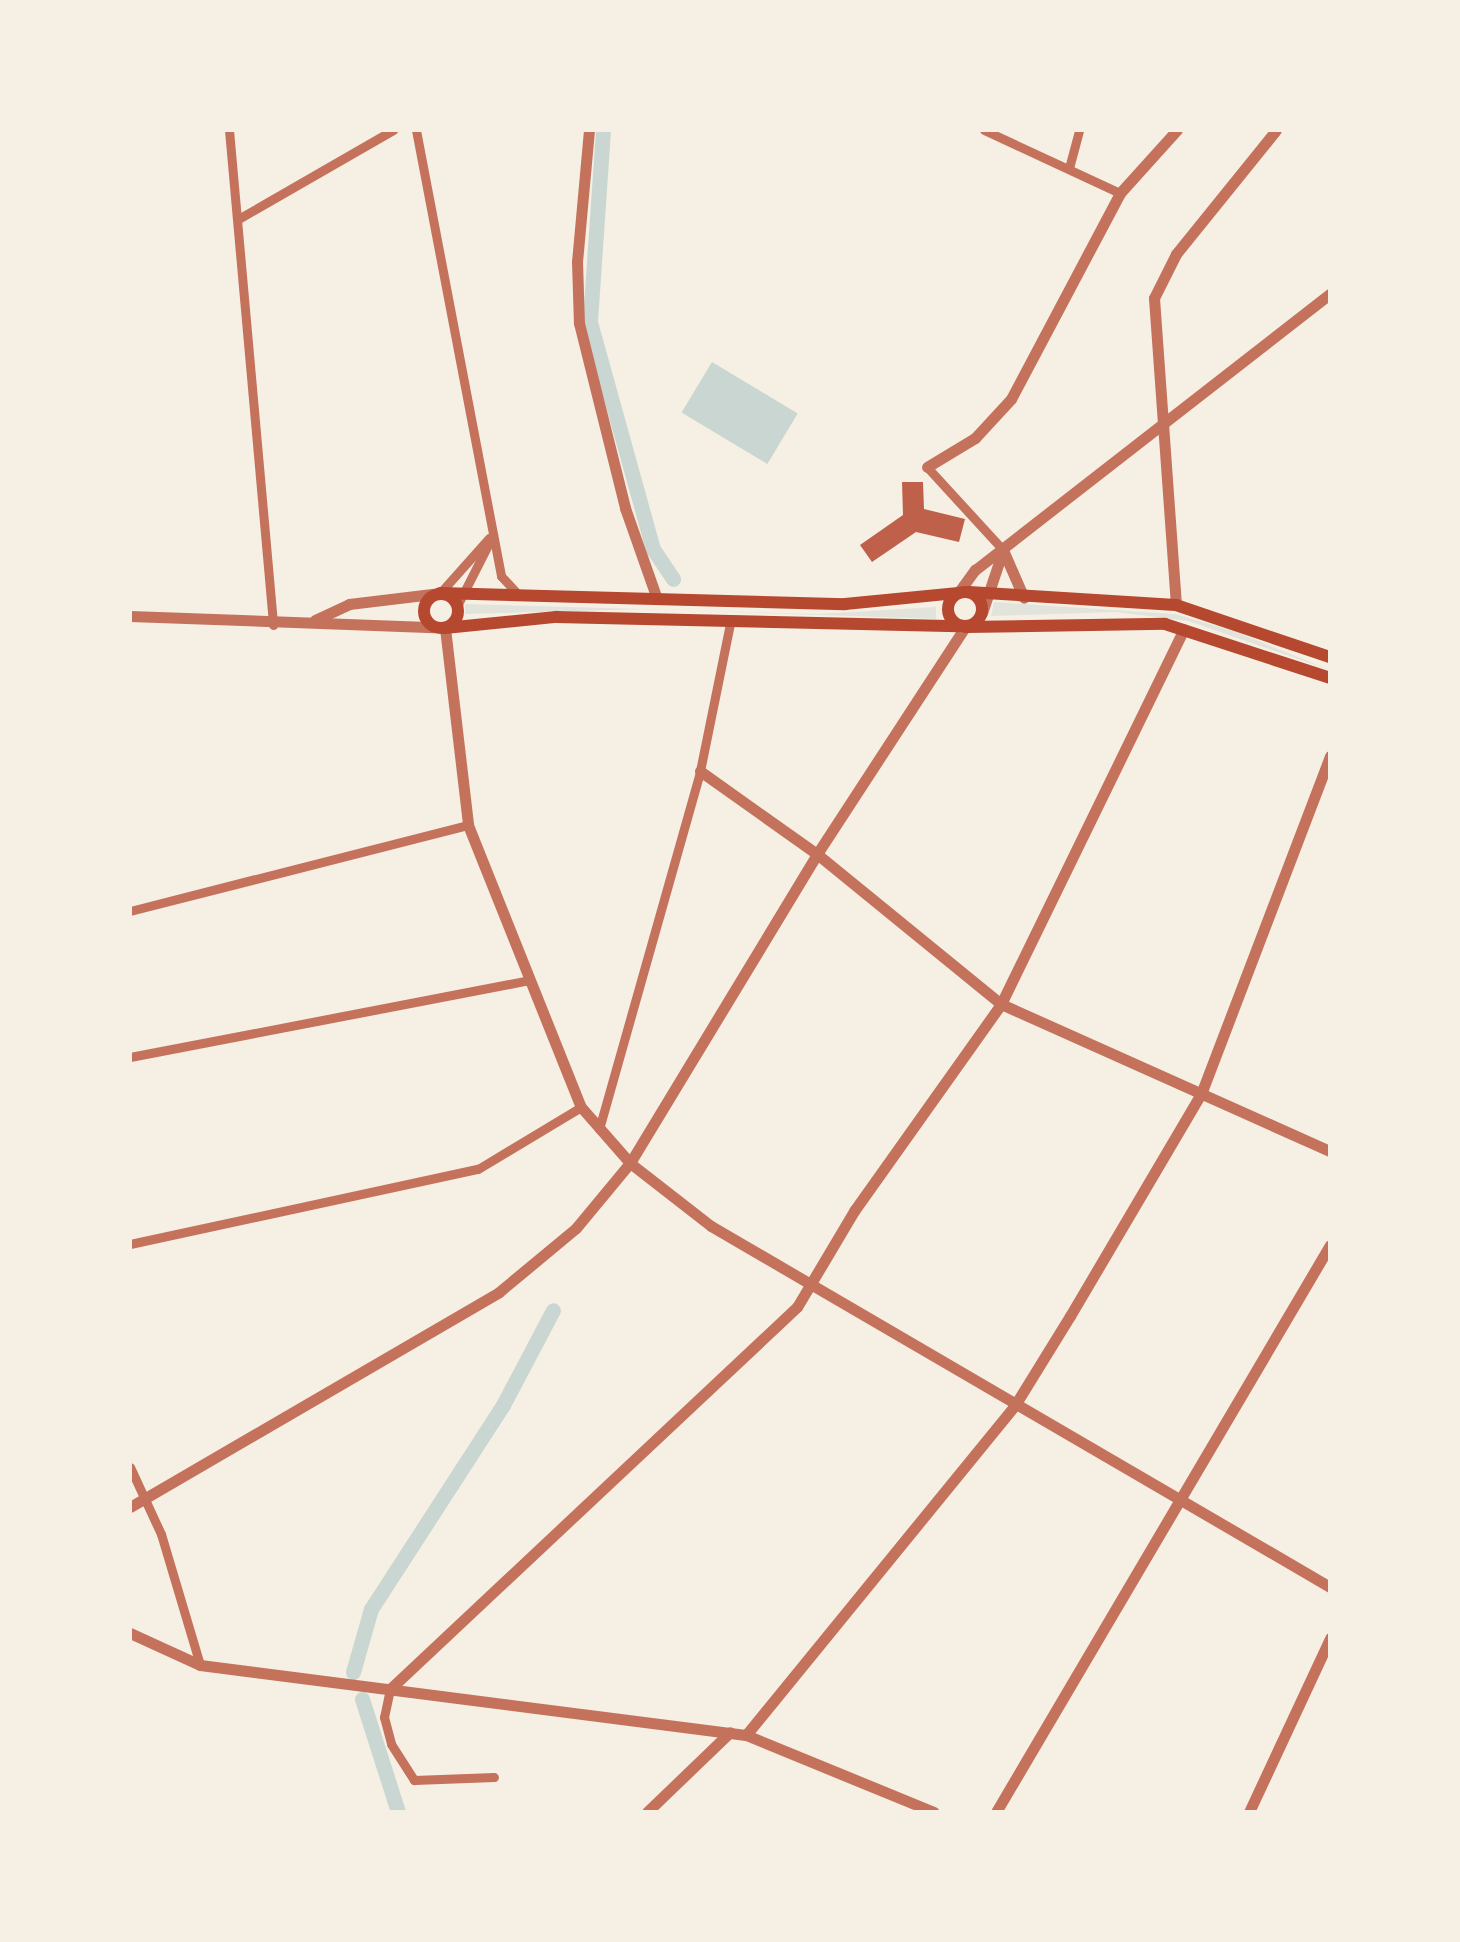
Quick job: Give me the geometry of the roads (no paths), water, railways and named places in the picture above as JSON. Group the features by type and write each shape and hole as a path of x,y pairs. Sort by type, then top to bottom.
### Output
{"main road":[{"path":"439,628 424,608 440,593 856,604 963,593 1176,605 1330,657"},
{"path":"439,628 457,617 457,606 440,593"},
{"path":"962,626 982,613 981,602 963,593"},
{"path":"962,626 948,613 963,593"},
{"path":"439,628 556,617 730,624 962,626 1125,620 1184,629 1330,678"}],"street":[{"path":"229,130 240,218 273,626"},
{"path":"240,218 393,130"},
{"path":"416,130 502,576 517,593"},
{"path":"589,130 577,261 579,323 626,508 656,596"},
{"path":"984,130 1120,193"},
{"path":"1070,168 1079,130"},
{"path":"1024,598 1003,550 927,467 976,438 1028,376 1120,193 1177,130"},
{"path":"1176,605 1166,422 1152,328 1158,284 1276,130"},
{"path":"963,593 970,574 1330,294"},
{"path":"457,606 494,532"},
{"path":"130,616 273,626 315,620 349,604 440,593 494,532"},
{"path":"982,613 1003,550"},
{"path":"315,620 339,627 439,628 468,825 581,1107 630,1163 711,1226 810,1286 1330,1587"},
{"path":"599,1130 700,770 730,624"},
{"path":"130,1507 520,1278 576,1228 630,1163 817,854 962,626"},
{"path":"494,1777 414,1780 391,1744 384,1717 390,1689 784,1323 854,1211 1001,1004 1184,629"},
{"path":"746,1734 1016,1405 1201,1094 1330,756"},
{"path":"700,770 817,854 1001,1004 1330,1151"},
{"path":"130,911 468,825"},
{"path":"130,1057 528,980"},
{"path":"130,1244 478,1169 581,1107"},
{"path":"996,1812 1330,1245"},
{"path":"130,1467 147,1499 200,1665"},
{"path":"130,1633 200,1665 746,1734 934,1812"},
{"path":"1250,1812 1330,1638"},
{"path":"647,1812 730,1732"}],"waterway":[{"path":"603,130 590,322 653,549 673,579"},
{"path":"353,1672 371,1609 503,1405 553,1310"},
{"path":"362,1699 398,1812"}]}
